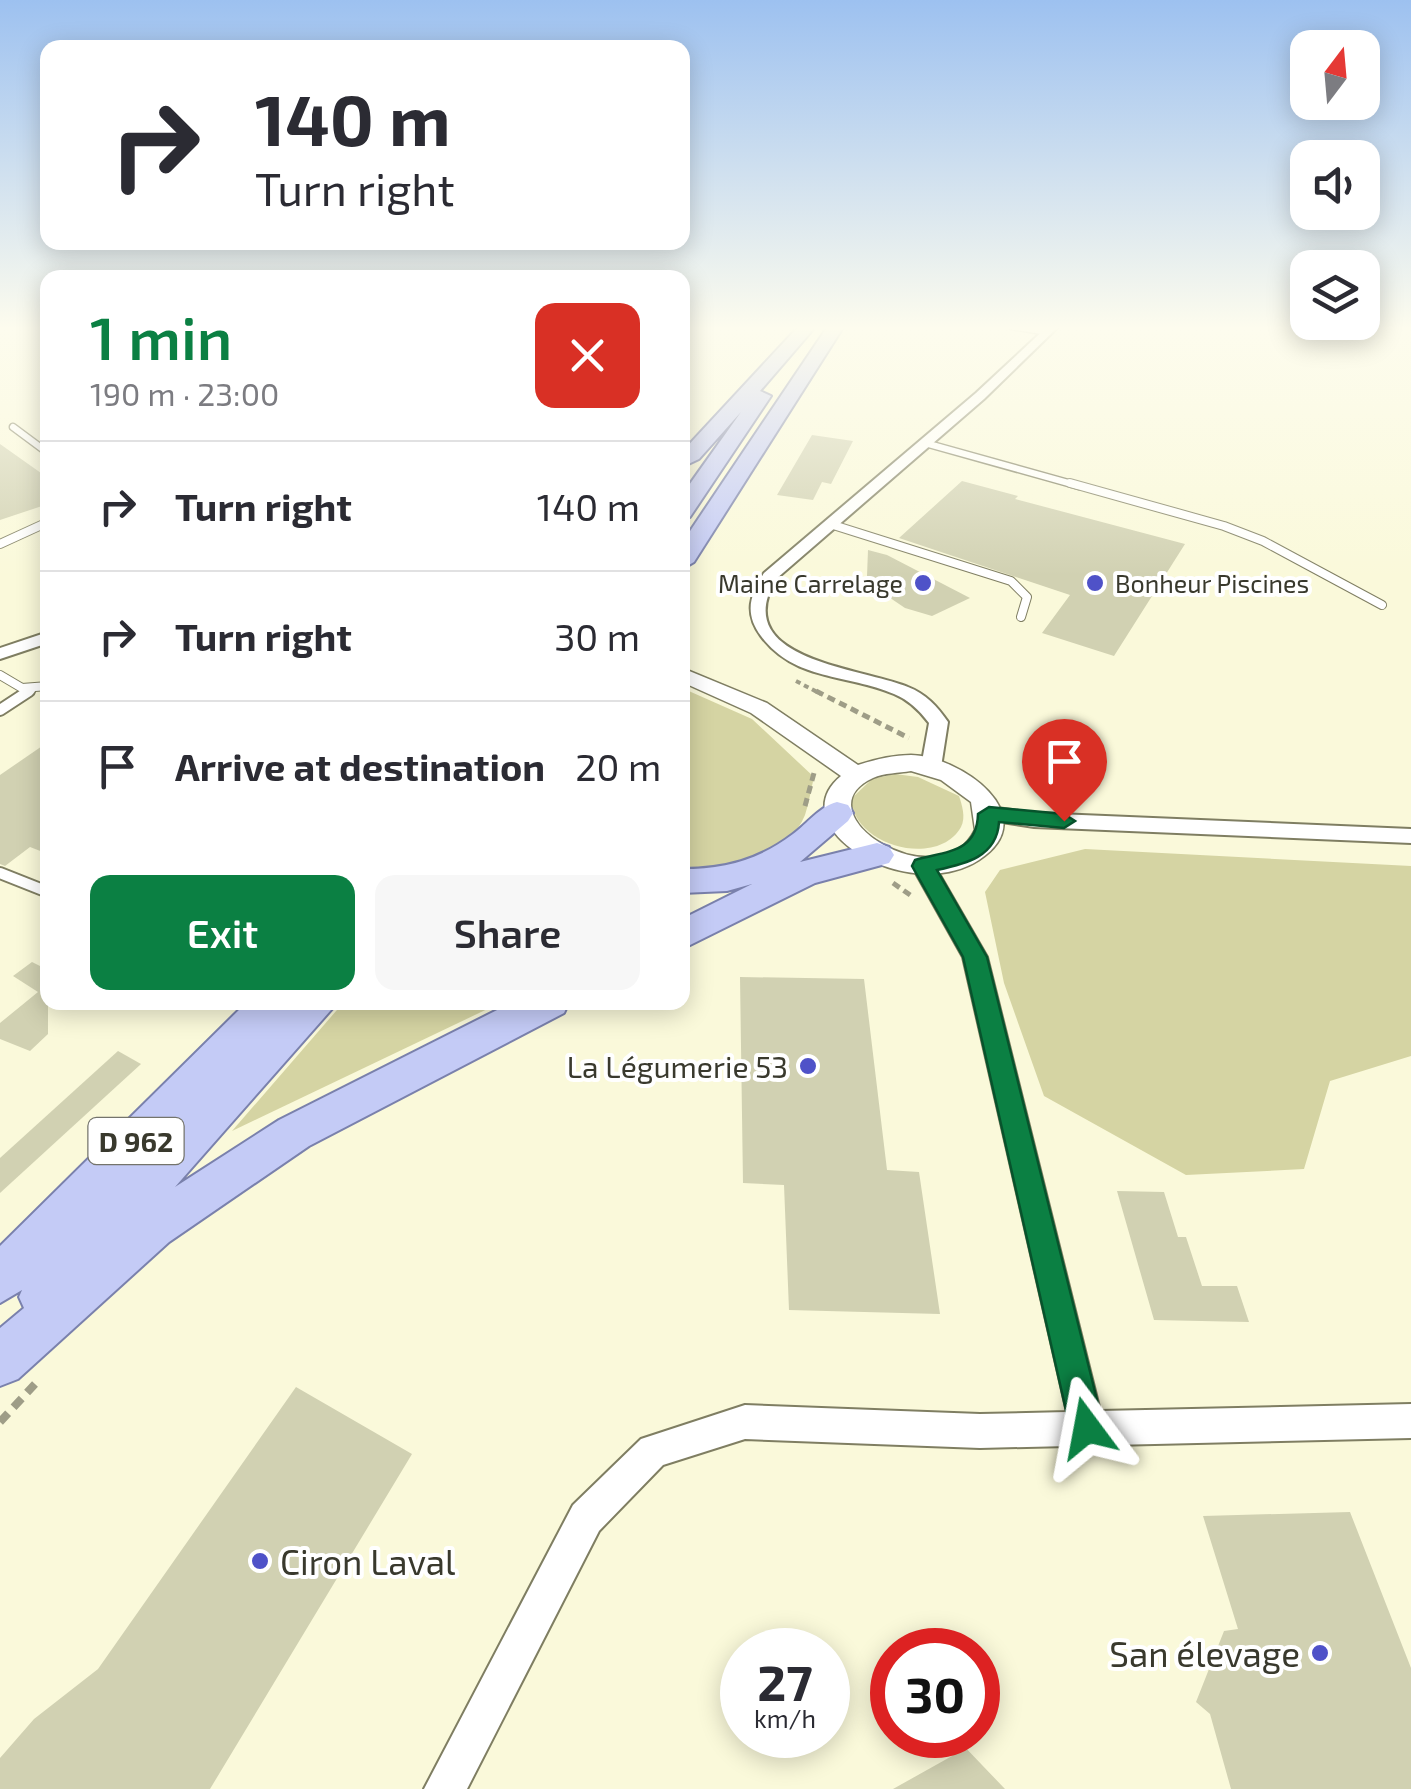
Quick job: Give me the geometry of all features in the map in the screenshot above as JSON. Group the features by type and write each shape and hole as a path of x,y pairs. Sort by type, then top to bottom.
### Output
{"main road":[{"path":"690,454 733,409"},
{"path":"690,500 752,409"},
{"path":"690,550 782,409"},
{"path":"690,881 762,871 806,845 837,813"},
{"path":"690,931 805,873 876,856"},
{"name":"D 962","path":"0,1280 264,1010"},
{"name":"D 962","path":"0,1342 311,1010"},
{"path":"0,1361 153,1227 294,1133 534,1010"}],"street":[{"path":"931,767 939,722 918,700 877,684 812,668 775,646 756,614 756,597 770,576 962,409"},
{"path":"0,654 40,639"},
{"path":"690,678 759,708 856,775"},
{"path":"891,764 931,767 969,785 982,798 989,814 989,830 967,856 923,866 876,856 843,829 837,813 838,798 856,775 891,764"},
{"path":"989,814 1034,820 1411,836"},
{"path":"923,866 974,957 1087,1428"},
{"path":"444,1789 586,1518 653,1451 746,1422 980,1431 1411,1421"}],"lane":[{"path":"12,427 40,447"},
{"path":"925,443 1224,526 1263,540 1340,586 1382,605"},
{"path":"830,524 1011,581 1027,598 1021,617"},
{"path":"0,544 40,526"},
{"path":"0,675 22,688 40,687"},
{"path":"0,710 35,688"},
{"path":"0,873 40,889"}],"path":[{"path":"898,743 910,738"},
{"path":"0,1422 46,1371"}],"green space":[{"path":"690,692 752,719 814,777 805,815 796,830 769,851 735,863 690,871"},
{"path":"895,774 918,777 959,796 962,823 950,840 917,849 881,840 866,829 856,816 851,799 872,779"},
{"path":"1085,849 1411,866 1411,1056 1330,1081 1304,1169 1186,1175 1044,1096 1004,983 985,892 1000,870"},
{"path":"337,1010 485,1010 232,1131"}],"building":[{"path":"812,435 853,441 831,484 822,482 813,500 777,495"},
{"path":"0,444 40,472 40,507 0,520"},
{"name":"Bonheur Piscines","path":"962,481 1185,544 1114,656 1042,633 1070,595 899,538"},
{"name":"Maine Carrelage","path":"868,550 887,555 970,598 932,616 905,608 871,585 867,576"},
{"path":"40,748 40,851 30,847 5,866 0,864 0,775"},
{"path":"32,962 40,966 40,1010 48,1010 48,1034 30,1051 0,1039 0,1023 38,992 13,976"},
{"name":"La Légumerie 53","path":"740,977 864,979 887,1170 919,1172 940,1314 789,1310 784,1185 743,1183"},
{"path":"118,1051 141,1064 0,1193 0,1158"},
{"path":"1117,1191 1164,1192 1178,1237 1186,1237 1202,1286 1237,1286 1249,1322 1154,1320"},
{"name":"Ciron Laval","path":"296,1387 412,1454 210,1789 0,1789 0,1758 34,1719 98,1669"},
{"name":"San élevage","path":"1350,1512 1411,1668 1411,1789 1231,1789 1210,1714 1196,1702 1224,1631 1238,1629 1203,1516"},
{"path":"948,1758 975,1758 1005,1789 893,1789"}],"place":[{"name":"Maine Carrelage","path":"923,583"},
{"name":"Bonheur Piscines","path":"1095,583"},
{"name":"La Légumerie 53","path":"808,1066"},
{"name":"Ciron Laval","path":"260,1561"},
{"name":"San élevage","path":"1320,1653"}],"route":[{"path":"1064,821 989,814 989,830 967,856 923,866 974,957 1087,1428"}]}
